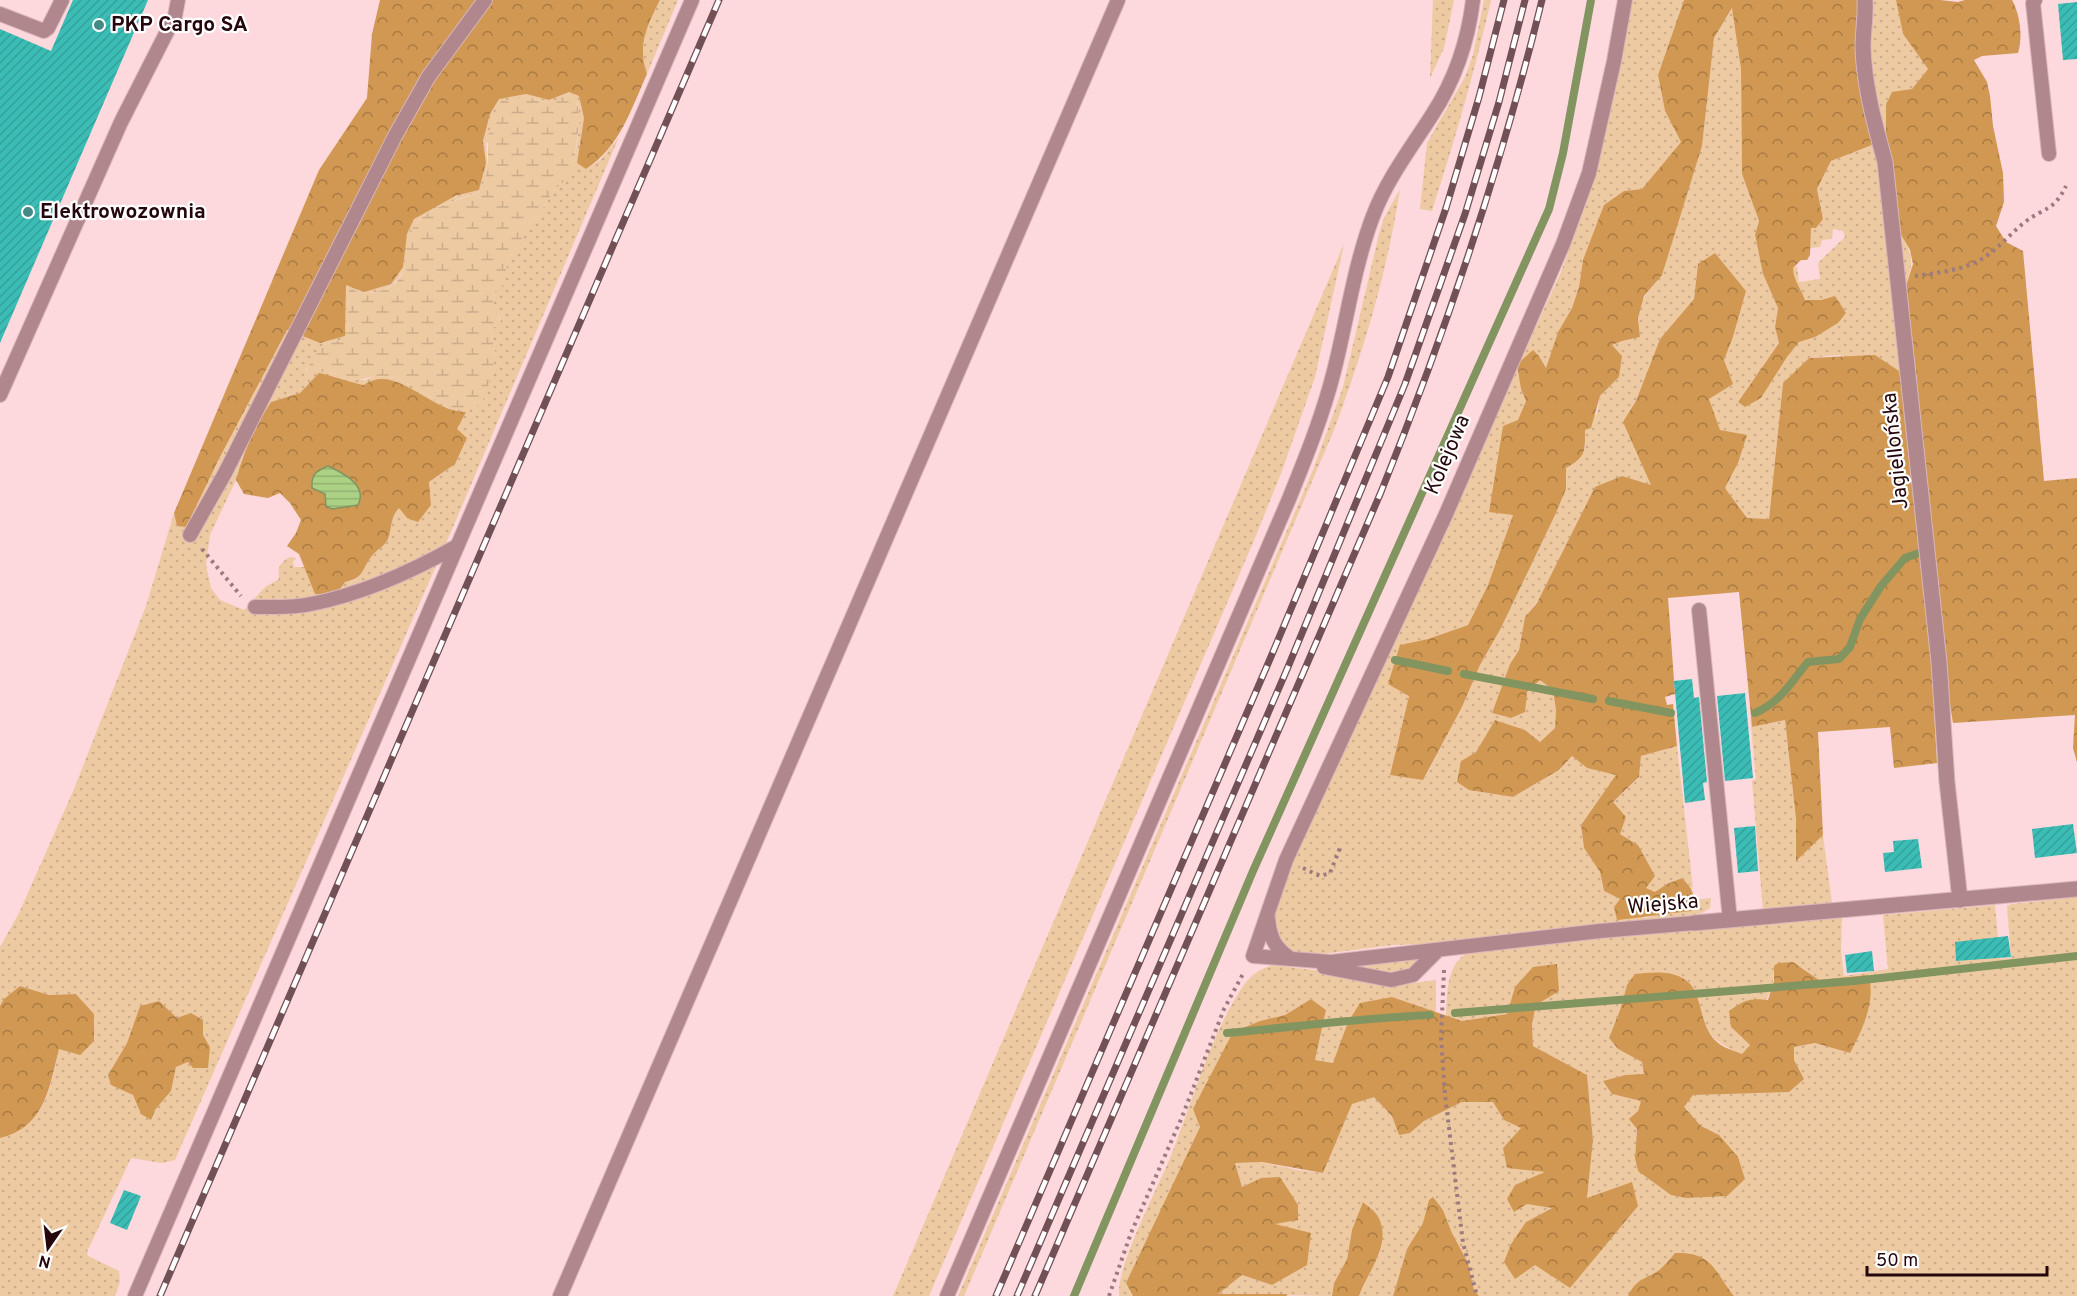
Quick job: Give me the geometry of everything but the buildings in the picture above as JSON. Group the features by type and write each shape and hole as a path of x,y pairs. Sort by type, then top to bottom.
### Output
{"street":[{"name":"Jagiellońska","path":"1865,0 1863,48 1874,120 1885,162 1939,662 1947,782 1960,900"},
{"name":"Wiejska","path":"1694,923 2077,890"}],"lane":[{"path":"0,14 44,31 48,28 62,0"},
{"path":"0,395 121,122 175,16 178,0"},
{"path":"190,535 225,473 395,136 429,76 485,0"},
{"path":"135,1296 692,0"},
{"path":"560,1296 1118,0"},
{"path":"947,1296 1289,499 1328,396 1361,253 1372,218 1388,183 1433,114 1454,73 1468,32 1473,0"},
{"name":"Kolejowa","path":"1253,956 1286,860 1446,514 1563,244 1589,173 1625,0"},
{"path":"2035,0 2049,154"},
{"path":"255,607 310,604 351,594 389,581 457,546"},
{"path":"1699,610 1730,920"},
{"path":"1268,913 1270,936 1280,951 1290,959"},
{"name":"Wiejska","path":"1253,956 1331,962 1348,966 1443,949 1694,923"},
{"path":"1348,966 1391,980 1413,975 1443,949"}],"path":[{"path":"1898,279 1955,269 1975,263 2000,246 2027,220 2059,201 2066,186"},
{"path":"190,535 247,604 255,607"},
{"path":"1286,860 1320,876 1330,873 1340,848"},
{"path":"1443,949 1441,1038 1445,1095 1463,1243 1477,1296"},
{"path":"1109,1296 1131,1233 1182,1117 1224,1009 1253,956"}],"green space":[{"path":"380,0 660,0 643,45 647,74 630,114 608,150 586,169 577,163 584,118 579,96 569,92 549,100 526,94 499,99 490,114 483,141 486,163 479,190 455,196 414,219 407,234 403,267 391,284 364,292 346,285 345,336 320,343 287,330 186,527 177,526 174,513 319,170 367,98 372,34"},
{"path":"660,0 678,0 647,74 643,45"},
{"path":"1433,0 1454,0 1444,48 1430,78"},
{"path":"1484,0 1491,0 1448,159 1432,211 1420,209 1427,143 1465,77 1473,55"},
{"path":"1630,0 1684,0 1658,75 1665,111 1681,142 1642,189 1624,191 1583,260 1579,287 1572,308 1558,332 1546,369 1539,356 1521,389 1526,401 1494,486 1489,511 1513,515 1488,585 1468,625 1428,639 1400,645 1409,696 1390,775 1424,779 1462,707 1480,665 1501,628 1556,513 1566,489 1565,468 1585,448 1585,430 1597,413 1600,396 1619,377 1611,345 1640,337 1640,308 1645,296 1655,284 1702,146 1714,38 1733,7 1741,69 1742,174 1759,221 1755,235 1763,274 1778,308 1775,327 1779,343 1738,402 1761,398 1799,342 1815,337 1835,296 1821,300 1805,300 1793,268 1797,266 1799,282 1820,279 1818,263 1845,237 1843,231 1833,229 1832,239 1822,240 1820,247 1810,248 1811,227 1823,219 1817,189 1831,161 1872,145 1880,165 1905,375 1839,355 1809,358 1783,383 1769,519 1747,518 1725,488 1738,463 1719,430 1709,399 1733,337 1746,291 1698,264 1694,299 1660,339 1636,401 1624,422 1652,485 1525,617 1519,650 1510,664 1492,713 1511,718 1527,692 1540,680 1553,690 1556,710 1555,728 1540,742 1525,730 1495,720 1476,752 1461,761 1469,790 1513,797 1559,770 1572,756 1587,768 1617,775 1581,825 1584,848 1600,872 1604,891 1620,899 1645,918 1658,914 1691,911 1694,900 1711,898 1710,908 1687,917 1453,943 1393,945 1306,956 1289,949 1279,935 1275,914 1285,880 1330,776 1561,272 1586,204 1607,127"},
{"path":"1684,0 1861,0 1857,35 1857,74 1872,145 1831,161 1817,189 1823,219 1816,228 1811,228 1810,255 1807,260 1801,260 1793,268 1805,300 1821,300 1835,296 1846,313 1838,323 1815,337 1799,342 1761,398 1745,407 1738,402 1779,343 1775,327 1778,308 1763,274 1755,235 1759,221 1742,174 1741,69 1732,8 1714,38 1702,146 1662,275 1644,296 1638,318 1640,337 1612,345 1622,356 1619,377 1600,396 1591,428 1585,430 1583,453 1577,461 1566,468 1566,489 1556,513 1501,628 1480,665 1462,707 1423,780 1390,775 1409,696 1388,684 1400,645 1428,639 1468,625 1488,585 1513,515 1489,512 1503,426 1518,420 1526,401 1521,389 1517,364 1533,350 1546,368 1558,332 1572,308 1579,287 1583,260 1604,205 1624,191 1642,189 1681,142 1665,111 1658,75"},
{"path":"1870,0 1896,0 1903,34 1928,69 1912,89 1886,105 1886,139 1870,73"},
{"path":"1896,0 1958,2 2012,0 2019,19 2018,53 1982,56 1974,60 1987,82 2003,173 2004,202 1996,226 2006,242 2023,251 2044,481 2077,478 2077,762 2073,748 2075,715 1953,723 1945,675 1916,372 1905,289 1913,264 1910,250 1900,233 1886,139 1886,105 1892,92 1912,89 1928,69 1903,34"},
{"path":"569,92 579,96 584,118 577,163 587,169 601,159 619,137 447,541 175,1160 162,1163 131,1158 87,1252 88,1256 119,1271 120,1282 115,1296 0,1296 0,1138 15,1133 36,1116 48,1092 59,1049 94,1041 94,1014 76,994 49,995 20,986 0,1006 0,947 19,913 74,789 146,606 174,513 177,526 209,479 287,330 320,343 345,336 346,284 403,267 408,230 414,220 426,210 444,201 479,190 486,163 483,141 490,114 499,98 526,94 549,100","holes":["527,97 548,103 577,101 578,137 573,173 554,190 541,211 526,228 505,269 505,287 498,287 493,296 501,321 489,325 496,355 441,403 398,378 375,376 365,380 348,379 328,372 305,371 323,345 347,338 349,289 368,293 388,288 403,270 414,228 420,219 455,200 481,191 488,169 486,144","334,376 347,382 364,385 393,380 437,404 459,413 465,412 456,429 467,438 452,464 429,482 431,505 407,518 399,507 393,513 387,541 371,556 362,573 355,580 345,582 307,573 305,567 294,567 293,562 296,558 290,557 280,566 279,579 265,587 244,610 220,600 211,588 206,565 210,535 236,480 242,458 271,402 300,393 308,384","140,1006 177,1019 203,1035 210,1047 176,1067 171,1091 155,1110 141,1113 133,1095 108,1075 127,1043"]},
{"path":"569,95 576,98 580,118 574,163 579,168 554,190 541,211 526,228 518,248 511,254 506,269 505,287 498,287 494,293 493,303 499,317 500,329 489,325 496,355 487,391 481,404 467,410 454,408 398,378 375,376 359,380 328,372 316,372 309,378 303,377 323,345 347,338 349,288 368,293 391,286 403,271 410,233 421,218 437,208 481,191 488,169 488,136 494,114 501,101 527,97 548,103"},
{"path":"1400,189 1395,220 1373,311 1334,430 964,1296 958,1296 1313,470 1343,387 1379,234 1384,218"},
{"path":"1900,233 1911,260 1905,289"},
{"path":"1344,244 1315,377 1282,471 1255,538 929,1296 893,1296"},
{"path":"1715,253 1746,291 1724,360 1733,384 1709,399 1720,430 1747,435 1738,463 1725,488 1747,518 1769,519 1783,383 1809,358 1875,355 1905,375 1929,618 1937,763 1894,768 1890,727 1818,732 1823,835 1796,861 1796,819 1785,720 1752,727 1739,592 1668,598 1675,694 1665,697 1667,705 1673,704 1677,746 1641,756 1639,777 1613,802 1626,817 1620,834 1638,845 1655,876 1646,888 1655,892 1682,878 1693,893 1693,905 1692,911 1617,920 1614,907 1620,899 1604,891 1600,872 1584,848 1581,825 1616,775 1587,768 1572,756 1559,770 1513,797 1469,790 1457,782 1461,761 1476,752 1495,720 1525,730 1540,742 1555,728 1556,710 1553,690 1540,680 1527,692 1525,712 1511,718 1492,713 1510,664 1519,650 1525,617 1537,603 1595,487 1622,476 1651,485 1623,422 1636,401 1660,339 1694,299 1698,264"},
{"path":"319,373 364,385 376,380 389,380 440,405 466,412 457,429 467,438 455,464 429,482 431,505 418,522 407,518 399,508 393,519 387,541 371,557 361,573 356,578 345,582 336,592 329,594 315,594 299,554 287,546 301,520 290,503 280,493 268,498 244,494 236,480 250,440 271,402 300,393","holes":["345,477 354,481 358,505 326,506 325,494"]},
{"path":"1750,715 1752,727 1785,720 1796,819 1796,860 1823,835 1832,903 1763,911 1752,781 1756,779"},
{"path":"1677,746 1693,889 1682,878 1667,884 1655,893 1646,888 1638,845 1620,834 1613,802 1639,778 1641,756"},
{"path":"2077,897 2077,1296 1479,1296 1474,1290 1468,1263 1443,1210 1429,1201 1424,1223 1407,1249 1393,1296 1359,1296 1380,1252 1352,1230 1347,1259 1334,1282 1332,1296 1217,1294 1242,1275 1272,1285 1273,1224 1297,1220 1261,1178 1242,1187 1235,1163 1262,1162 1323,1173 1352,1103 1374,1097 1410,1133 1424,1121 1462,1102 1493,1102 1504,1120 1522,1128 1546,1172 1527,1203 1553,1207 1526,1222 1587,1198 1593,1140 1587,1075 1533,1046 1532,1024 1536,1005 1515,987 1507,1014 1462,1021 1446,1016 1451,973 1460,958 1467,953 1558,941 1842,917 1841,951 1844,976 1888,969 1883,915 1995,905 2000,959 2011,958 2007,906","holes":["1774,966 1801,967 1819,980 1850,1053 1815,1043 1794,1047 1794,1060 1804,1079 1693,1095 1683,1107 1701,1126 1719,1135 1635,1158 1638,1111 1641,1101 1612,1094 1604,1081 1625,1075 1644,1075 1642,1062 1618,1049 1609,1038 1627,985 1697,994 1709,1032 1721,1043 1742,1054 1750,1045 1731,1027 1757,1009 1768,997"]},
{"path":"1420,957 1421,963 1395,972 1371,971 1352,966"},
{"path":"1793,962 1819,980 1868,975 1871,994 1867,1015 1855,1044 1850,1053 1815,1043 1794,1047 1794,1060 1804,1079 1789,1092 1693,1095 1684,1107 1701,1126 1719,1135 1738,1157 1745,1179 1727,1196 1686,1198 1671,1195 1638,1171 1635,1158 1637,1129 1629,1119 1638,1111 1641,1101 1612,1094 1603,1081 1625,1075 1644,1074 1642,1062 1618,1049 1609,1038 1627,985 1635,974 1654,972 1681,977 1694,989 1705,1024 1713,1038 1723,1046 1742,1054 1750,1045 1731,1027 1729,1011 1747,1001 1768,1000 1774,981 1774,966 1778,963"},
{"path":"1557,964 1559,991 1536,1005 1532,1024 1533,1046 1587,1075 1593,1140 1587,1198 1632,1182 1638,1206 1570,1288 1535,1265 1515,1279 1504,1262 1511,1244 1526,1222 1552,1208 1527,1204 1514,1212 1507,1199 1515,1185 1545,1172 1507,1168 1503,1148 1521,1128 1504,1120 1493,1102 1462,1102 1424,1121 1410,1133 1399,1135 1392,1116 1374,1097 1352,1104 1323,1173 1262,1162 1235,1163 1242,1187 1261,1178 1280,1177 1298,1205 1298,1220 1275,1224 1311,1233 1307,1265 1272,1285 1242,1275 1218,1294 1287,1294 1287,1296 1133,1296 1126,1283 1200,1127 1193,1109 1233,1032 1260,1021 1285,1015 1311,999 1326,1010 1315,1060 1333,1063 1348,1022 1360,1003 1392,997 1462,1021 1507,1014 1515,987 1533,967"},
{"path":"1273,965 1338,973 1399,985 1436,980 1436,1013 1392,997 1348,1022 1334,1063 1315,1060 1326,1010 1311,999 1285,1015 1260,1021 1200,1127 1127,1283 1133,1296 1119,1296 1120,1283 1130,1250 1168,1163 1219,1030 1229,1009 1248,980 1258,971"},
{"path":"20,986 49,995 76,994 94,1014 94,1041 80,1055 59,1049 48,1092 36,1116 15,1133 0,1138 0,1006 4,999"},
{"path":"159,1001 177,1018 191,1013 203,1020 203,1035 210,1047 208,1068 193,1068 188,1062 176,1067 171,1091 155,1110 151,1120 141,1114 133,1095 111,1085 108,1075 127,1043 140,1006"},
{"path":"1433,1197 1443,1210 1468,1263 1474,1290 1479,1296 1393,1296 1407,1249 1423,1223 1429,1200"},
{"path":"1363,1202 1376,1213 1381,1225 1383,1236 1378,1256 1359,1296 1332,1296 1334,1283 1347,1259 1352,1230"},
{"path":"1675,1253 1698,1256 1706,1260 1734,1296 1628,1296 1637,1283 1658,1271"}],"shaded area":[{"path":"328,466 347,476 357,486 360,491 358,505 332,509 326,506 325,494 312,488 312,479 315,474"}],"waterway":[{"path":"1074,1296 1253,871 1549,209 1563,153 1591,0"},
{"path":"1755,713 1779,697 1808,662 1839,659 1850,647 1860,619 1881,586 1905,558 1919,553"},
{"path":"1395,660 1448,671"},
{"path":"1464,674 1593,699"},
{"path":"1609,701 1671,713"},
{"path":"1455,1013 1854,981 2077,956"},
{"path":"1227,1033 1430,1015"}],"railway":[{"path":"160,1296 719,0"},
{"path":"996,1296 1270,659 1388,377 1446,208 1479,97 1504,0"},
{"path":"1017,1296 1288,667 1405,384 1465,214 1499,102 1525,0"},
{"path":"1035,1296 1405,432 1450,310 1490,187 1542,0"}],"place":[{"name":"PKP Cargo SA","path":"99,25"},
{"name":"Elektrowozownia","path":"28,212"}]}
